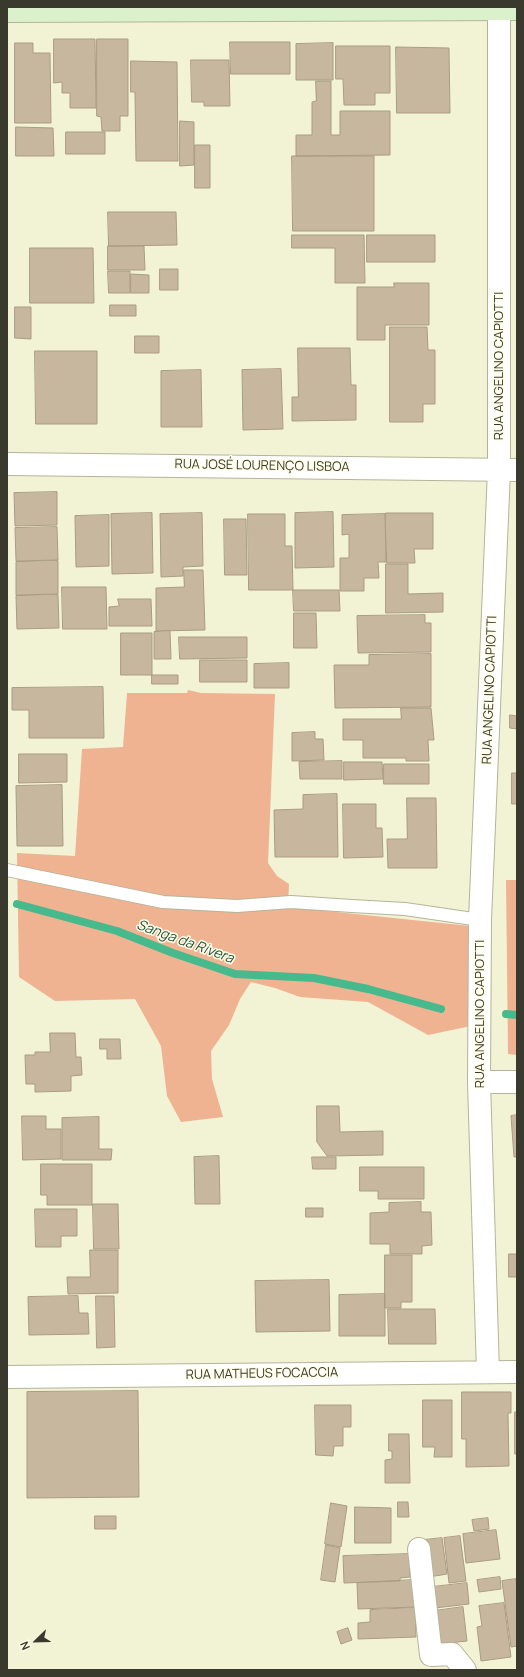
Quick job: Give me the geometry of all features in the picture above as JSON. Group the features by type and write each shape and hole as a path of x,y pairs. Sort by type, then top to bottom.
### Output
{"main road":[{"path":"7,11 505,8"}],"street":[{"name":"RUA ANGELINO CAPIOTTI","path":"488,1372 479,1082 480,920 508,470 505,8"},
{"name":"RUA JOSÉ LOURENÇO LISBOA","path":"7,464 508,470"},
{"path":"479,1082 517,1082"},
{"name":"RUA MATHEUS FOCACCIA","path":"7,1377 517,1372"},
{"path":"419,1549 431,1655 452,1654 466,1670"}],"lane":[{"path":"7,870 163,902 237,906 291,902 405,909 480,920"}],"shaded area":[{"path":"188,690 201,693 275,694 268,863 277,876 289,884 288,907 480,927 471,1026 428,1035 368,1002 300,997 275,988 251,982 240,999 229,1025 211,1051 212,1079 223,1117 181,1122 167,1096 161,1046 135,999 55,1001 19,977 17,853 75,856 82,749 123,747 127,693 187,693"},
{"path":"506,880 517,880 517,1055 508,1054"}],"building":[{"path":"54,39 95,39 96,108 70,108 70,93 62,93 62,82 54,83"},
{"path":"97,39 128,39 128,116 120,116 120,131 102,131 101,117 97,116"},
{"path":"230,42 290,42 290,74 231,74"},
{"path":"15,43 33,43 33,53 50,53 51,123 15,123"},
{"path":"333,43 333,80 296,80 296,44"},
{"path":"336,46 390,46 390,93 375,93 375,105 344,105 343,79 336,79"},
{"path":"396,47 449,48 450,113 397,113"},
{"path":"191,60 229,60 230,106 204,106 204,102 192,102"},
{"path":"131,61 177,62 178,161 136,161 135,92 131,92"},
{"path":"316,81 331,81 331,135 340,135 340,111 390,111 390,155 296,156 296,135 312,135 312,102 316,101"},
{"path":"180,121 194,122 194,165 180,166"},
{"path":"16,127 53,128 54,156 16,156"},
{"path":"66,132 105,132 105,154 66,154"},
{"path":"195,145 210,145 210,188 195,188"},
{"path":"292,156 374,156 374,231 293,231"},
{"path":"108,212 176,212 177,245 109,246"},
{"path":"292,235 364,235 365,283 335,283 335,248 292,248"},
{"path":"367,235 435,235 435,262 367,262"},
{"path":"108,246 144,246 145,270 108,270"},
{"path":"30,248 93,248 94,303 30,303"},
{"path":"160,269 178,269 178,290 160,290"},
{"path":"108,271 130,271 130,293 109,293"},
{"path":"131,274 149,275 149,293 131,293"},
{"path":"394,283 429,283 429,325 385,325 385,340 357,340 357,287 394,287"},
{"path":"110,305 136,305 136,316 110,316"},
{"path":"15,307 31,307 31,339 15,338"},
{"path":"390,327 427,327 428,350 435,350 435,404 423,404 423,422 390,422"},
{"path":"135,336 159,336 159,353 135,353"},
{"path":"298,348 350,348 351,385 356,385 356,420 292,421 292,397 298,397"},
{"path":"35,351 97,351 97,424 36,424"},
{"path":"281,369 283,429 243,430 242,370"},
{"path":"201,370 202,427 161,427 161,371"},
{"path":"57,492 57,525 15,526 14,493"},
{"path":"333,512 334,567 295,568 295,513"},
{"path":"152,513 153,573 112,574 111,514"},
{"path":"202,513 203,566 183,567 183,576 161,577 160,514"},
{"path":"386,513 433,513 433,549 414,549 415,563 387,563"},
{"path":"248,514 285,514 285,546 292,546 293,590 249,590"},
{"path":"385,514 386,562 378,562 379,578 364,578 364,591 340,591 340,558 349,558 349,534 342,535 342,515"},
{"path":"109,515 109,566 76,567 75,516"},
{"path":"224,519 246,519 247,575 225,575"},
{"path":"57,527 58,560 16,561 15,528"},
{"path":"58,561 58,594 16,595 16,562"},
{"path":"386,564 408,564 408,594 443,593 443,612 386,613"},
{"path":"184,570 203,570 205,630 156,631 156,588 184,587"},
{"path":"62,587 106,587 107,629 63,629"},
{"path":"293,590 339,590 340,611 294,611"},
{"path":"58,595 59,628 17,629 16,596"},
{"path":"118,599 151,599 152,626 109,626 109,607 119,606"},
{"path":"294,613 316,613 317,648 294,648"},
{"path":"425,615 425,623 431,623 431,652 358,653 357,616"},
{"path":"170,631 171,659 154,659 154,632"},
{"path":"121,633 152,633 152,675 121,675"},
{"path":"179,637 247,637 247,658 180,659"},
{"path":"431,654 431,707 335,708 334,665 369,665 369,655"},
{"path":"200,660 247,660 247,682 200,682"},
{"path":"289,663 289,688 254,688 254,664"},
{"path":"152,675 178,675 178,684 152,684"},
{"path":"103,687 104,738 29,738 29,710 12,710 12,688"},
{"path":"401,708 431,708 434,740 428,740 429,761 406,761 406,758 363,758 363,740 343,740 343,719 401,719"},
{"path":"510,715 517,716 517,729 510,728"},
{"path":"315,732 315,739 323,739 324,760 292,761 292,733"},
{"path":"19,754 67,754 67,782 19,783"},
{"path":"342,761 342,779 300,779 299,762"},
{"path":"344,762 382,762 383,779 344,780"},
{"path":"384,764 429,764 429,784 384,784"},
{"path":"512,773 517,773 517,804 512,804"},
{"path":"62,785 63,846 17,846 16,786"},
{"path":"337,794 338,857 275,857 274,810 303,809 303,795"},
{"path":"407,798 436,798 437,868 388,868 387,839 407,839"},
{"path":"343,804 376,804 376,828 382,828 383,857 344,858"},
{"path":"50,1033 75,1033 76,1057 81,1057 82,1075 71,1076 71,1091 35,1092 35,1084 26,1084 25,1055 35,1055 35,1052 50,1052"},
{"path":"100,1039 120,1039 121,1059 107,1059 107,1049 100,1049"},
{"path":"317,1106 339,1106 340,1132 383,1131 383,1155 327,1156 317,1142"},
{"path":"517,1115 517,1157 514,1157 511,1116"},
{"path":"22,1116 46,1116 46,1129 61,1129 61,1159 23,1160"},
{"path":"99,1117 99,1149 112,1149 111,1160 62,1160 62,1118"},
{"path":"219,1156 220,1204 195,1204 194,1157"},
{"path":"312,1157 336,1157 336,1169 313,1169"},
{"path":"41,1164 92,1164 92,1205 47,1205 47,1195 41,1195"},
{"path":"360,1167 424,1167 424,1199 378,1199 378,1191 360,1191"},
{"path":"421,1202 421,1212 431,1212 432,1245 422,1246 422,1254 390,1254 390,1244 370,1244 370,1213 389,1212 389,1203"},
{"path":"93,1204 118,1204 119,1249 94,1249"},
{"path":"306,1208 323,1208 323,1217 306,1217"},
{"path":"35,1209 77,1209 77,1236 61,1236 61,1247 36,1247"},
{"path":"90,1250 118,1250 118,1293 68,1294 67,1277 90,1277"},
{"path":"509,1254 517,1254 517,1277 509,1277"},
{"path":"385,1255 412,1255 412,1302 401,1302 401,1308 385,1308"},
{"path":"329,1280 330,1331 256,1332 255,1281"},
{"path":"385,1294 385,1336 339,1336 339,1295"},
{"path":"78,1296 79,1313 88,1313 89,1334 29,1335 28,1297"},
{"path":"96,1296 114,1296 115,1347 97,1348"},
{"path":"388,1309 435,1309 436,1344 389,1344"},
{"path":"138,1391 139,1497 27,1498 27,1392"},
{"path":"462,1392 511,1392 511,1413 508,1413 509,1466 466,1467 466,1439 462,1439"},
{"path":"423,1400 452,1400 452,1457 434,1457 435,1447 423,1447"},
{"path":"315,1405 351,1405 351,1427 343,1427 343,1446 334,1446 333,1456 316,1455"},
{"path":"515,1412 517,1412 517,1454 515,1454"},
{"path":"389,1434 409,1434 410,1483 385,1483 385,1460 392,1459 392,1451 389,1451"},
{"path":"398,1502 408,1502 409,1517 398,1517"},
{"path":"331,1503 347,1506 341,1547 325,1544"},
{"path":"355,1507 391,1508 391,1543 355,1543"},
{"path":"95,1516 116,1516 116,1529 95,1529"},
{"path":"488,1518 489,1529 474,1531 472,1520"},
{"path":"496,1530 500,1559 466,1563 463,1534"},
{"path":"460,1536 466,1581 449,1583 444,1538"},
{"path":"442,1538 447,1574 429,1577 424,1540"},
{"path":"326,1545 340,1548 335,1582 321,1580"},
{"path":"409,1554 410,1577 400,1578 400,1581 344,1583 343,1556"},
{"path":"500,1577 501,1589 479,1592 477,1580"},
{"path":"516,1579 517,1646 511,1647 502,1581"},
{"path":"414,1580 415,1607 358,1609 357,1583"},
{"path":"467,1583 469,1604 435,1608 432,1587"},
{"path":"504,1603 511,1657 481,1661 477,1627 482,1626 479,1606"},
{"path":"463,1607 467,1641 438,1644 434,1611"},
{"path":"415,1608 416,1637 358,1639 358,1623 370,1622 370,1610"},
{"path":"348,1628 352,1640 341,1644 337,1632"}],"waterway":[{"name":"Sanga da Rivera","path":"17,904 117,931 173,953 235,974 314,978 368,989 441,1009"},
{"name":"Sanga da Rivera","path":"506,1014 517,1015"}]}
